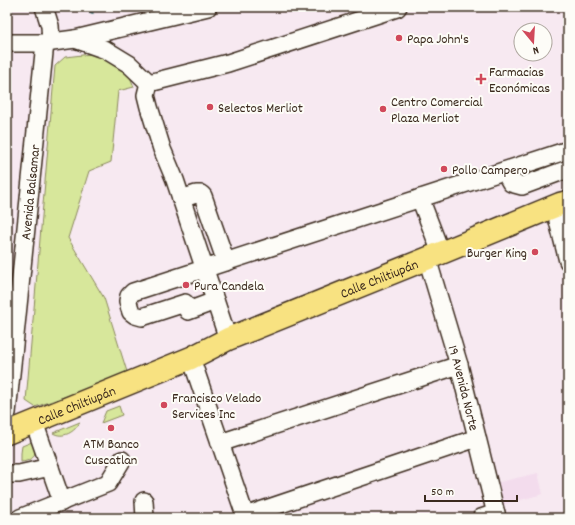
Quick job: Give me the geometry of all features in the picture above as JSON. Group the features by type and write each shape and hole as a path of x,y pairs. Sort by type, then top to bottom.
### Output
{"main road":[{"name":"Calle Chiltiupán","path":"191,358 231,349 560,204 568,202"},
{"name":"Calle Chiltiupán","path":"7,433 191,358 228,339 433,261 563,218"}],"street":[{"name":"Avenida Balsamar","path":"7,414 50,26 44,7"},
{"path":"7,43 48,43 75,39 183,10 208,7"},
{"path":"149,83 228,63 398,7"},
{"path":"75,39 106,50 129,64 149,83"},
{"path":"149,83 146,95 149,107 162,149 175,180 228,339"},
{"path":"215,301 188,311 185,303 142,317 131,312 128,301 129,296 133,292 568,150"},
{"path":"504,171 511,183 522,186 568,170"},
{"path":"181,199 196,194 203,196 226,262"},
{"name":"19 Avenida Norte","path":"420,198 433,261 477,438 491,516"},
{"path":"563,218 568,262"},
{"path":"191,358 246,517 477,438"},
{"path":"220,442 459,365"},
{"path":"34,422 62,502"},
{"path":"20,518 108,483 122,460"},
{"path":"7,474 19,474 50,467"},
{"path":"144,501 145,518"}],"shaded area":[{"path":"538,473 543,494 497,506 491,484"}],"green space":[{"path":"91,54 108,60 122,70 130,77 134,87 118,91 111,162 89,171 68,238 104,298 128,375 35,407 26,401 55,66 65,57"},
{"path":"119,406 122,415 101,423 106,411"},
{"path":"80,422 75,429 68,434 57,435 53,433"},
{"path":"32,442 35,453 34,456 30,460 21,462 22,446"}],"waterway":[{"path":"88,7 92,13"}],"place":[{"name":"Papa John's","path":"399,38"},
{"name":"Farmacias Económicas","path":"481,79"},
{"name":"Selectos Merliot","path":"210,107"},
{"name":"Centro Comercial Plaza Merliot","path":"383,109"},
{"name":"Pollo Campero","path":"444,169"},
{"name":"Burger King","path":"535,252"},
{"name":"Pura Candela","path":"186,285"},
{"name":"Francisco Velado Services Inc","path":"164,405"},
{"name":"ATM Banco Cuscatlan","path":"111,428"}]}
